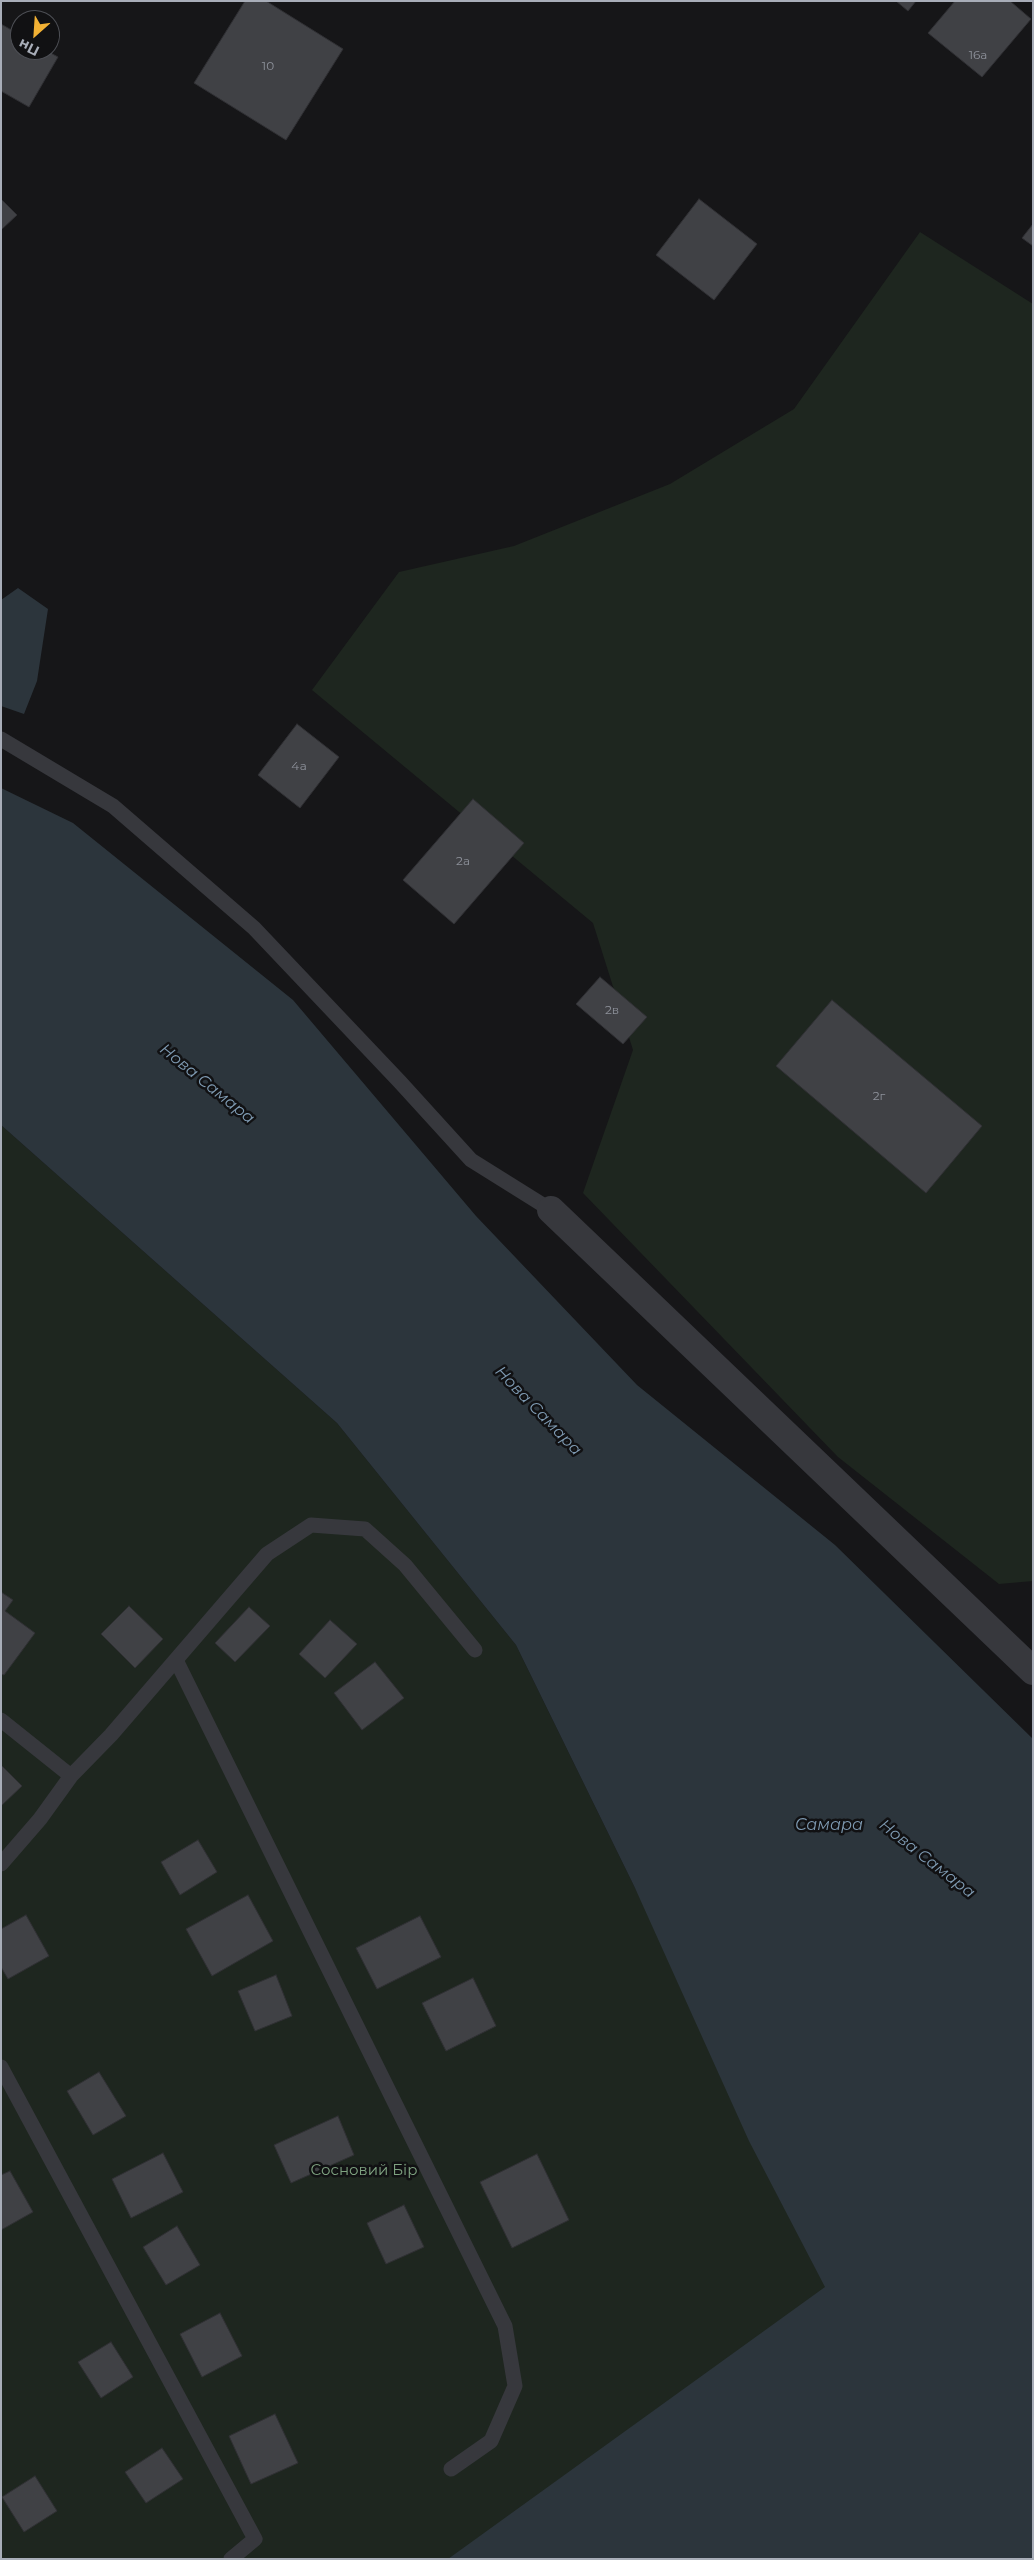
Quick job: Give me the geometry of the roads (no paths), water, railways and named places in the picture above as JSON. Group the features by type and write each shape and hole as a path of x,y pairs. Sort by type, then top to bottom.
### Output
{"street":[{"path":"551,1210 1033,1672"}],"lane":[{"path":"1,739 113,806 254,928 471,1160 551,1210"},
{"path":"1,1864 40,1819 71,1776 111,1735 266,1554 311,1525 365,1529 405,1565 475,1650"},
{"path":"176,1660 505,2326 515,2386 491,2441 451,2469"},
{"path":"1,1720 71,1776"},
{"path":"1,2067 255,2539 231,2559"}],"water":[{"path":"18,588 48,609 37,681 24,714 1,706 1,600"},
{"name":"Самара","path":"1,788 73,823 293,1000 476,1216 637,1385 835,1545 1033,1739 1033,2559 448,2559 825,2287 749,2141 635,1888 516,1645 337,1423 1,1125"}],"water label":[{"name":"Нова Самара","path":"207,1084"},
{"name":"Нова Самара","path":"538,1411"},
{"name":"Нова Самара","path":"927,1859"}],"park label":[{"name":"Сосновий Бір","path":"364,2171"}]}
